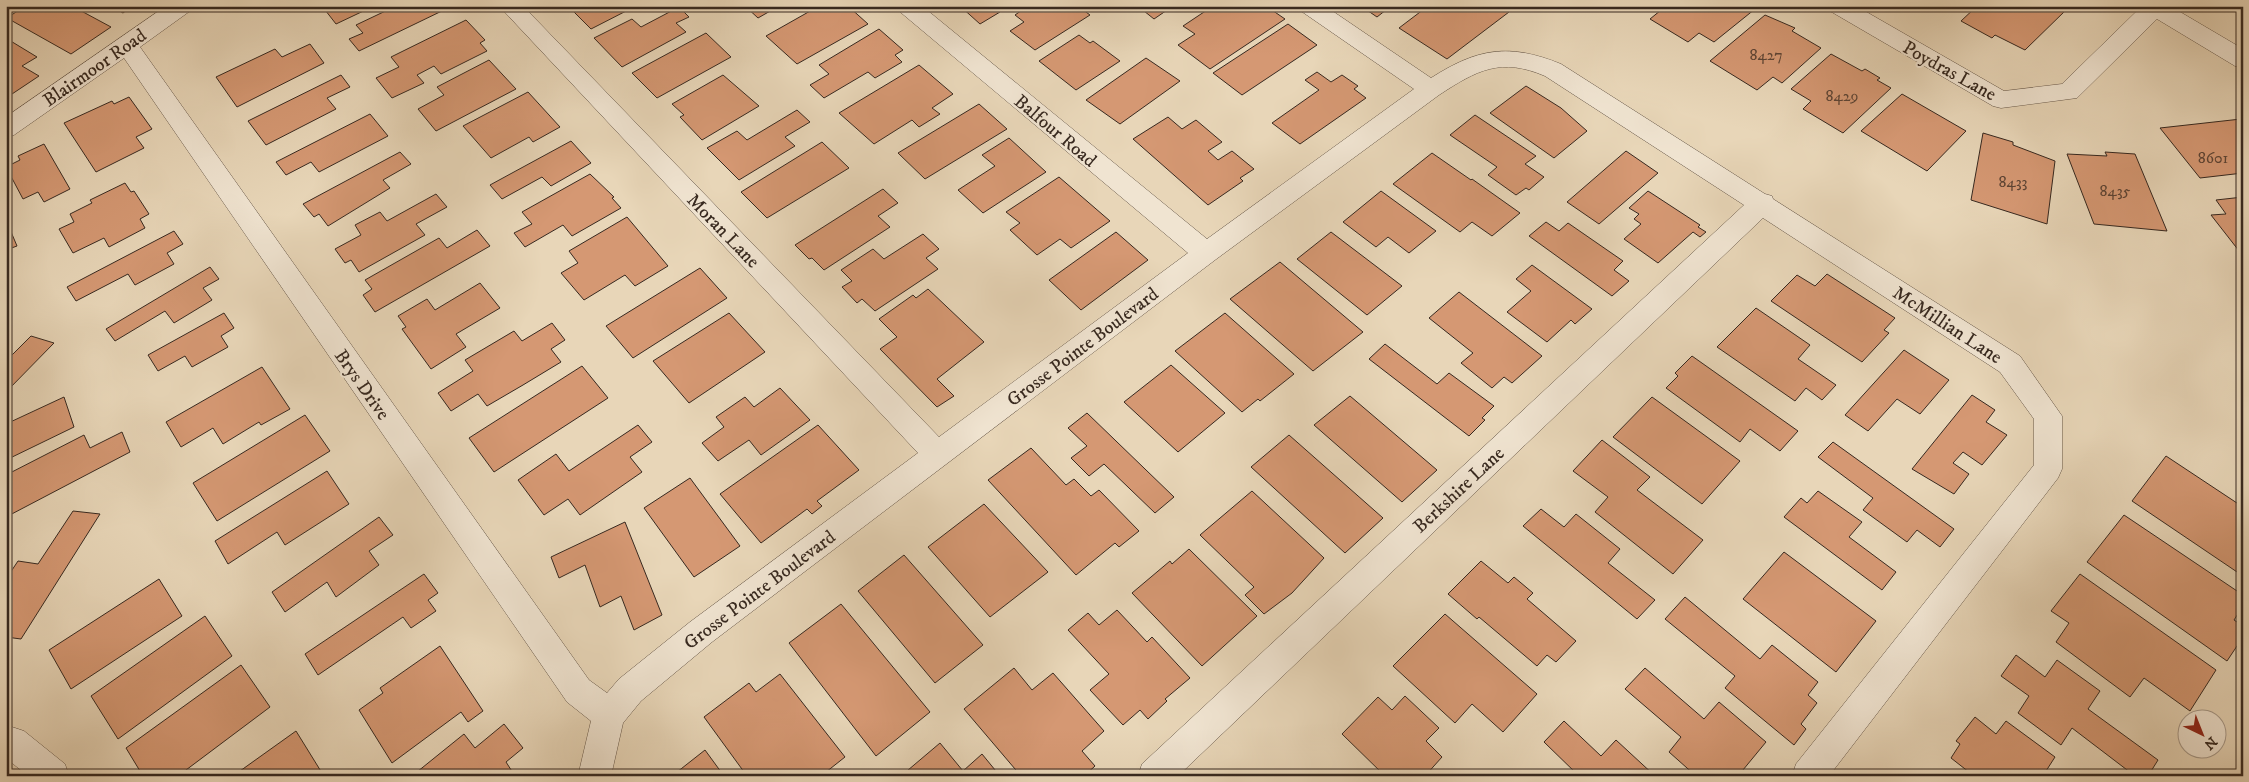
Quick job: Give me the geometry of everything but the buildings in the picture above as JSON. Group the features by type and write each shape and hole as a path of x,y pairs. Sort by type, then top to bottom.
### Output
{"street":[{"name":"Blairmoor Road","path":"6,129 182,6"},
{"name":"Moran Lane","path":"510,6 937,454"},
{"name":"Balfour Road","path":"907,6 1206,253"},
{"path":"1309,6 1431,89"},
{"name":"Poydras Lane","path":"1838,6 2002,100 2069,92 2155,7"},
{"path":"2155,7 2243,60"},
{"name":"Brys Drive","path":"126,44 578,691 609,716"},
{"name":"Grosse Pointe Boulevard","path":"594,776 609,716 630,690 700,632 1206,253 1431,89 1459,71 1473,64 1514,58 1541,64 1637,123"},
{"name":"McMillian Lane","path":"1637,123 2010,364 2048,416 2048,468 1808,776"},
{"name":"Berkshire Lane","path":"1154,776 1763,203"},
{"path":"6,741 13,742 53,776"}]}
